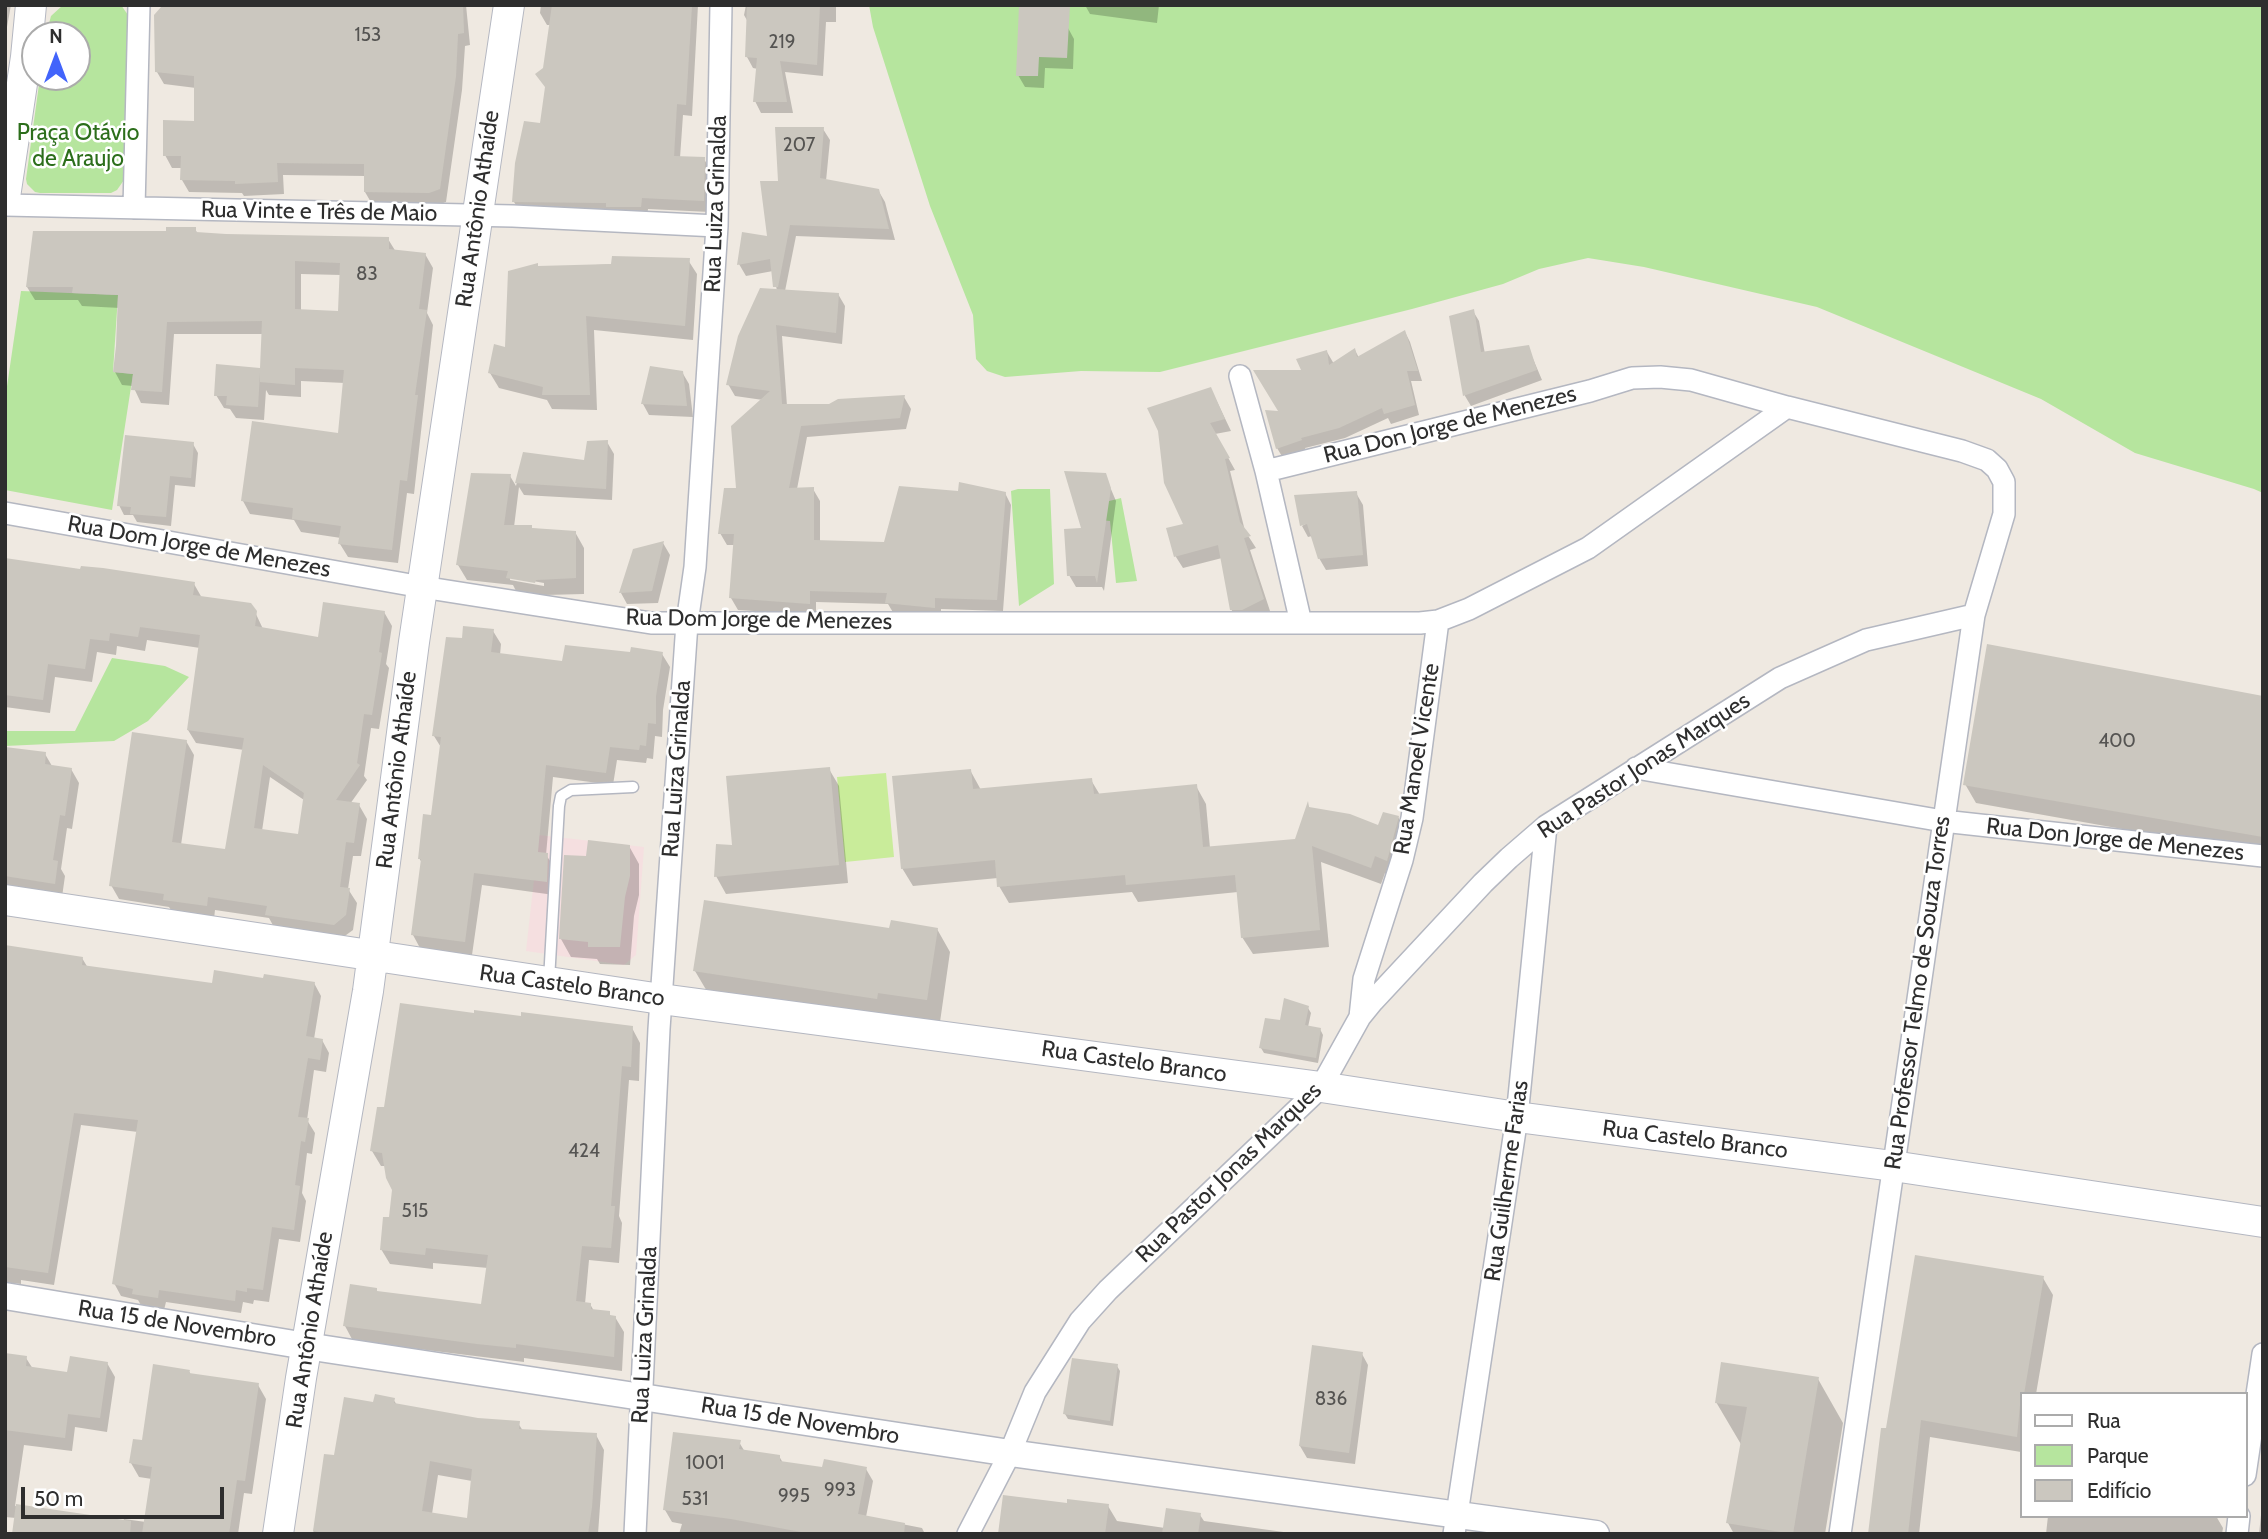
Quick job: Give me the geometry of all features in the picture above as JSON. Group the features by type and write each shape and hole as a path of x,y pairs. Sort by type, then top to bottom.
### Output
{"main road":[{"path":"5,197 31,5"},
{"name":"Rua Antônio Athaíde","path":"278,1534 306,1346 372,957 422,587 509,5"},
{"name":"Rua Castelo Branco","path":"5,900 661,999 1893,1166 2263,1222"}],"street":[{"path":"134,208 139,5"},
{"name":"Rua Luiza Grinalda","path":"635,1534 661,999 687,623 695,567 717,226 721,5"},
{"name":"Rua Vinte e Três de Maio","path":"5,205 477,216 717,226"},
{"path":"1240,376 1266,471 1301,624"},
{"name":"Rua Don Jorge de Menezes","path":"1266,471 1632,378 1691,380 1962,451 1987,460"},
{"path":"1438,621 1469,609 1588,548 1787,407"},
{"name":"Rua Professor Telmo de Souza Torres","path":"1840,1534 1974,615 2004,514 2004,482 1997,469 1987,460"},
{"name":"Rua Dom Jorge de Menezes","path":"5,513 422,587 651,623 1301,624 1438,621"},
{"name":"Rua Pastor Jonas Marques","path":"968,1534 1010,1453 1035,1392 1080,1321 1108,1290 1321,1087 1360,1017 1483,883 1545,826 1780,678 1866,640 1974,615"},
{"name":"Rua Manoel Vicente","path":"1360,1017 1364,979 1402,860 1412,818 1438,621"},
{"name":"Rua Don Jorge de Menezes","path":"1636,768 1943,821 2263,856"},
{"name":"Rua Guilherme Farias","path":"1456,1524 1517,1117 1545,826"},
{"name":"Rua 15 de Novembro","path":"5,1296 306,1346 1456,1524 1596,1534"},
{"path":"2247,1462 2263,1354"}],"lane":[{"path":"549,983 561,796 570,790 634,787"}],"shaded area":[{"path":"539,835 644,847 636,955 624,965 526,951"}],"green space":[{"name":"Praça Otávio de Araujo","path":"63,5 121,5 128,15 124,180 117,190 111,193 40,193 27,184 38,91 91,91 91,21 50,21 51,16"},
{"path":"869,5 2263,5 2263,493 2135,453 2041,399 1817,307 1644,267 1588,258 1539,269 1503,284 1412,309 1160,372 1081,371 1005,377 987,371 976,359 973,315 930,206 873,27"},
{"path":"21,291 118,295 113,372 133,374 112,510 5,490 5,400"},
{"path":"1050,489 1054,584 1019,606 1011,491"},
{"path":"1121,498 1137,581 1116,583 1110,521 1078,518 1078,509"},
{"path":"112,658 165,666 189,677 148,721 114,741 5,746 5,731 75,731"},
{"path":"886,773 894,857 845,862 837,777"}],"building":[{"path":"463,5 464,33 458,34 456,76 440,189 429,193 364,192 364,164 277,163 278,182 235,184 235,181 180,180 181,156 163,156 163,120 194,121 194,76 155,72 154,15 161,7"},
{"path":"552,5 692,5 686,105 677,104 674,156 705,157 704,201 642,198 641,207 606,207 606,203 512,202 515,163 524,121 540,123 545,87 535,74 543,68"},
{"path":"747,5 820,5 817,65 780,61 787,102 753,102 757,58 745,57"},
{"path":"1019,5 1070,5 1067,58 1039,57 1038,76 1016,76"},
{"path":"775,127 824,127 820,178 879,189 889,229 790,225 778,287 773,287 770,259 737,265 742,232 767,236 760,181 778,181"},
{"path":"166,227 196,227 196,232 226,234 389,237 389,249 426,253 419,309 427,310 415,395 418,395 407,481 400,480 392,550 338,544 341,526 292,519 293,508 241,501 252,421 338,433 344,370 295,368 295,385 260,382 260,372 258,407 226,405 227,396 214,396 216,364 260,368 262,321 167,322 162,392 131,390 133,374 113,372 118,295 72,293 73,287 26,287 33,231 166,231","holes":["295,261 340,263 338,311 295,309"]},
{"path":"612,256 690,258 685,326 586,316 590,395 542,395 543,387 488,373 494,344 505,347 508,271 538,263 538,266 611,264"},
{"path":"760,288 839,293 836,333 776,325 782,404 829,404 838,399 905,395 900,418 801,426 789,488 814,487 814,540 884,542 899,486 958,491 959,482 1006,492 997,600 935,598 935,608 885,603 887,593 810,591 810,604 729,598 734,534 718,534 724,488 736,488 731,426 770,391 726,385 738,336"},
{"path":"1474,309 1481,352 1529,345 1537,370 1463,396 1449,316"},
{"path":"1405,330 1418,371 1407,371 1415,405 1384,414 1382,408 1339,428 1301,438 1302,440 1276,449 1265,410 1278,411 1253,370 1301,370 1296,359 1327,350 1329,365 1355,348 1357,357"},
{"path":"650,366 683,371 687,406 641,404"},
{"path":"1211,387 1225,419 1210,423 1230,458 1225,459 1240,522 1251,536 1244,538 1264,599 1242,610 1230,610 1218,545 1174,557 1166,528 1183,524 1164,483 1158,431 1147,408"},
{"path":"125,435 194,442 191,478 170,476 166,517 130,514 131,507 117,506"},
{"path":"608,440 606,489 515,483 523,452 584,460 587,441"},
{"path":"1064,471 1106,473 1111,488 1097,583 1095,576 1067,576 1064,529 1081,528"},
{"path":"471,473 511,474 504,525 532,525 532,528 576,531 576,578 536,580 535,583 506,578 508,571 456,565"},
{"path":"1357,491 1363,555 1318,559 1307,524 1300,526 1294,495"},
{"path":"664,541 652,591 619,593 633,549"},
{"path":"5,558 80,569 81,566 103,568 195,582 193,595 251,603 257,611 255,626 318,637 323,602 385,611 379,652 382,653 372,715 364,714 357,763 360,765 336,800 360,803 354,843 346,842 340,887 350,888 346,915 334,925 265,915 267,906 208,897 207,906 163,900 164,894 109,886 132,732 187,740 172,842 225,849 244,738 187,730 200,635 140,627 138,637 110,633 109,641 90,639 85,669 48,664 43,700 5,695","holes":["263,765 304,793 298,834 254,828"]},
{"path":"463,626 494,629 491,652 562,661 565,645 630,652 631,647 663,652 656,696 656,724 648,723 646,746 640,745 639,750 610,747 606,773 546,765 538,852 548,853 547,882 474,873 465,942 411,935 421,859 418,859 423,814 431,815 441,737 432,736 446,637 462,638"},
{"path":"1987,644 2263,696 2263,837 1963,785"},
{"path":"5,747 46,752 45,764 72,768 65,816 60,815 53,860 58,861 55,884 5,876"},
{"path":"830,767 839,865 714,877 716,844 732,845 726,776"},
{"path":"971,769 973,789 1092,778 1094,794 1197,784 1203,847 1295,839 1308,801 1309,807 1350,814 1378,825 1383,812 1399,816 1387,861 1375,856 1371,868 1312,846 1320,930 1241,938 1235,875 1126,885 1125,875 997,887 995,860 901,869 892,776"},
{"path":"588,840 630,845 630,876 620,947 588,947 588,942 559,939 564,855 586,856"},
{"path":"704,900 889,928 891,920 938,928 927,1000 878,993 877,999 693,971"},
{"path":"5,945 83,957 82,965 212,983 214,970 263,978 264,974 315,982 306,1036 323,1039 320,1060 308,1058 298,1117 309,1118 305,1142 301,1141 295,1185 300,1186 294,1230 272,1227 263,1290 236,1290 235,1301 159,1290 158,1298 132,1294 133,1289 112,1284 138,1120 74,1113 48,1273 5,1267"},
{"path":"1284,998 1309,1006 1305,1025 1321,1028 1316,1058 1259,1048 1265,1018 1280,1020"},
{"path":"400,1003 474,1013 474,1010 521,1016 521,1012 633,1026 631,1067 622,1066 611,1206 615,1206 611,1248 582,1246 576,1301 591,1303 591,1309 610,1311 610,1315 616,1316 614,1357 516,1344 516,1348 477,1344 343,1326 350,1284 377,1288 377,1291 481,1304 488,1255 426,1248 425,1255 380,1250 383,1217 389,1217 392,1190 386,1178 382,1153 370,1151 377,1107 384,1107"},
{"path":"1915,1255 2044,1276 2024,1392 2020,1392 2017,1437 1921,1420 1908,1534 1868,1534 1881,1428 1886,1428"},
{"path":"1312,1345 1363,1352 1349,1453 1299,1446"},
{"path":"5,1353 27,1356 26,1366 67,1372 70,1356 108,1362 100,1418 68,1414 65,1438 5,1430"},
{"path":"1072,1358 1118,1364 1110,1421 1063,1414"},
{"path":"1721,1362 1819,1377 1793,1534 1726,1523 1747,1407 1715,1403"},
{"path":"153,1364 190,1370 189,1373 259,1383 245,1481 237,1480 229,1534 142,1534 152,1467 129,1463 133,1439 142,1440"},
{"path":"375,1394 395,1398 394,1403 478,1418 520,1421 519,1429 597,1433 588,1534 332,1534 313,1531 324,1454 334,1455 344,1397 373,1402","holes":["430,1461 472,1469 467,1518 422,1511"]},
{"path":"673,1432 741,1440 739,1449 780,1455 780,1461 822,1467 824,1459 867,1467 858,1514 905,1523 904,1534 812,1534 663,1510"},
{"path":"1003,1495 1067,1503 1067,1499 1109,1504 1105,1534 998,1534"},
{"path":"16,1504 131,1521 130,1534 12,1534"},
{"path":"1166,1508 1201,1513 1198,1534 1162,1534"}]}
